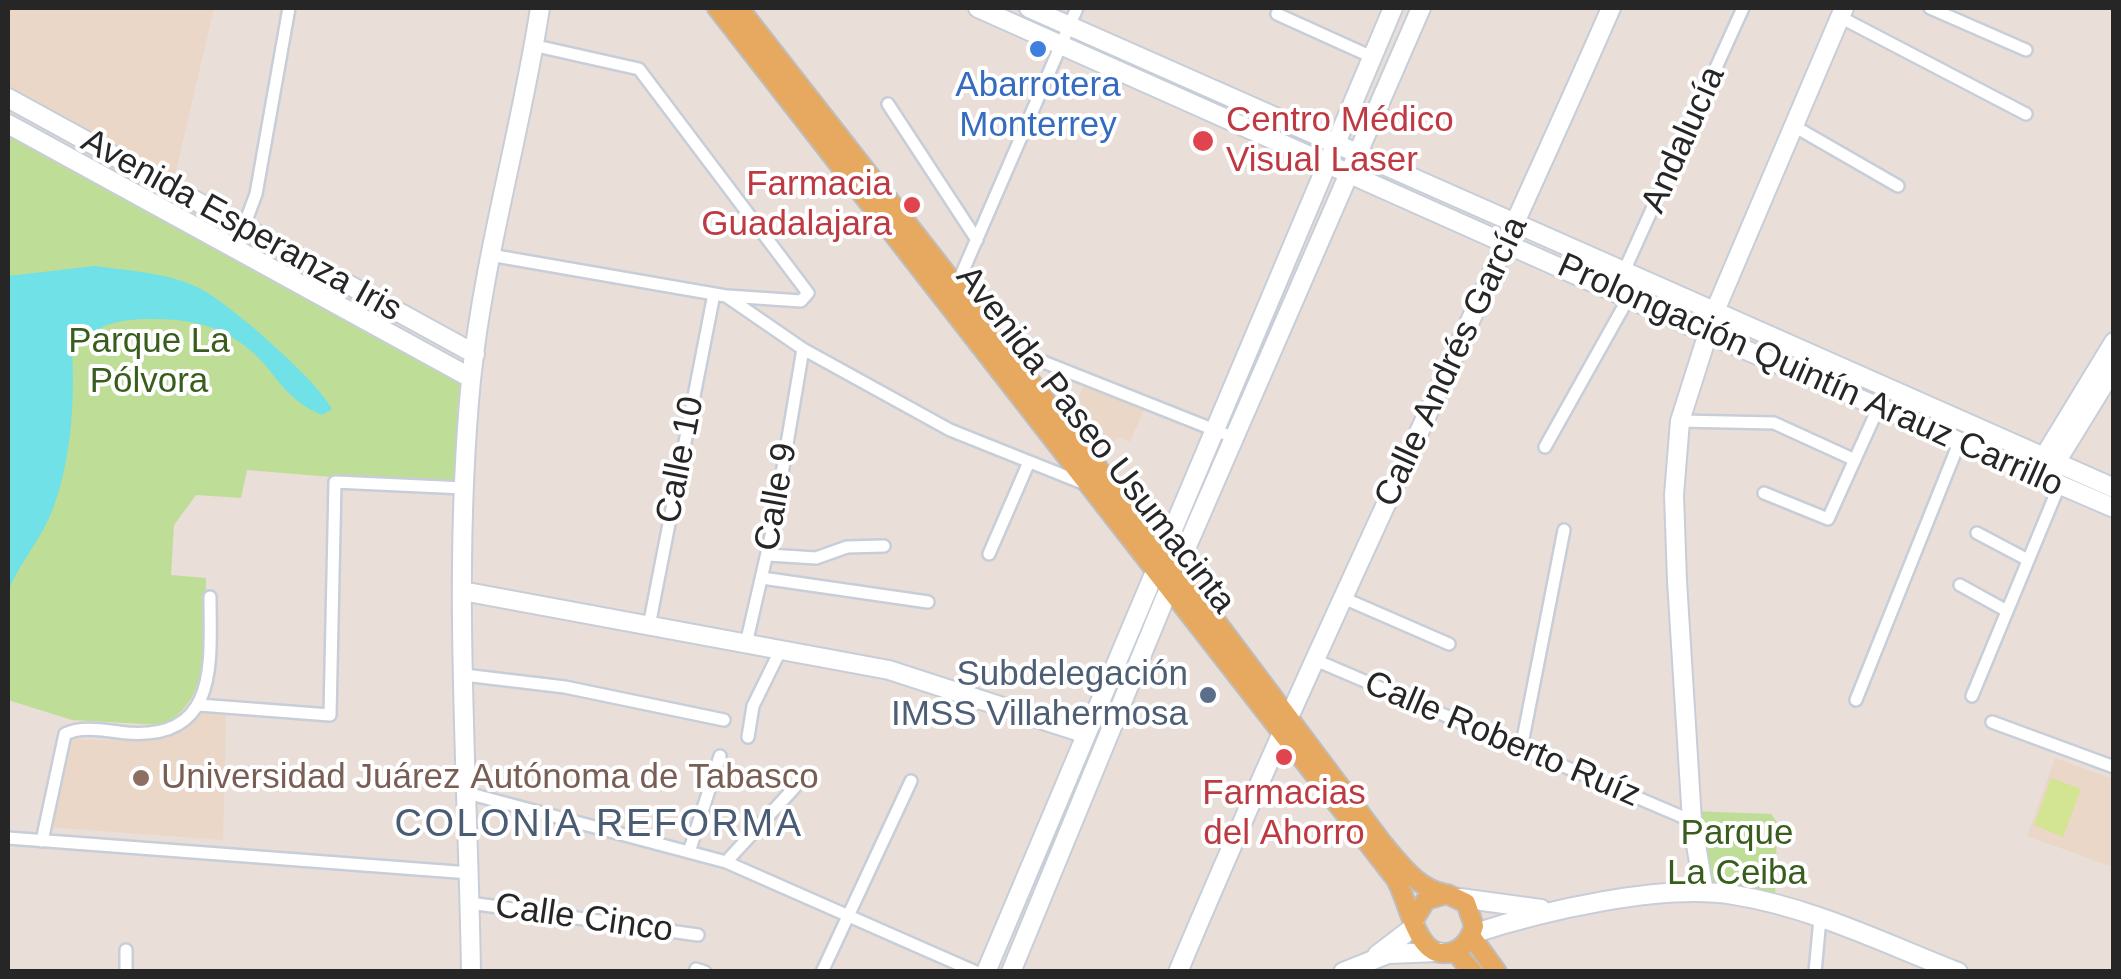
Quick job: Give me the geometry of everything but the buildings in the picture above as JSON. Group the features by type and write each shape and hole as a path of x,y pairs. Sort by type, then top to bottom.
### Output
{"main road":[{"name":"Avenida Paseo Usumacinta","path":"717,8 952,297 1020,367 1158,560 1169,588 1404,867 1432,891 1454,896"},
{"name":"Avenida Paseo Usumacinta","path":"740,8 1089,486 1158,560 1177,569 1395,878 1422,943 1447,952 1473,972"},
{"path":"1415,922 1426,900 1454,896 1474,918 1471,935 1447,952"},
{"path":"1471,935 1497,972"}],"street":[{"path":"244,226 256,194 289,8"},
{"path":"978,8 1070,24"},
{"path":"1029,8 1070,24"},
{"path":"986,972 1083,732 1393,8"},
{"path":"1011,972 1177,569 1421,8"},
{"name":"Calle Andrés García","path":"1178,972 1284,720 1517,223 1611,8"},
{"name":"Andalucía","path":"1546,447 1622,294 1624,272 1743,8"},
{"path":"1930,8 2026,50"},
{"path":"1704,892 1692,821 1674,495 1680,421 1714,311 1842,12 2026,114"},
{"path":"1277,14 1372,58"},
{"path":"471,972 462,591 471,378 490,255 539,22 638,69 808,293 801,301 720,295 490,255"},
{"path":"952,297 1070,24"},
{"name":"Prolongación Quintín Arauz Carrillo","path":"1070,24 1886,389 2114,508"},
{"name":"Prolongación Quintín Arauz Carrillo","path":"1070,24 1327,161 1706,332 1959,443 2046,474 2114,488"},
{"name":"Avenida Esperanza Iris","path":"8,98 475,354"},
{"path":"888,104 977,240"},
{"name":"Avenida Esperanza Iris","path":"8,124 471,378"},
{"path":"1792,125 1898,186"},
{"path":"63,154 74,134"},
{"path":"720,295 803,349 950,430 1089,486"},
{"name":"Calle 10","path":"649,626 720,295"},
{"path":"1972,696 2028,560 2046,474 2114,342"},
{"name":"Calle 9","path":"746,644 768,555 803,349"},
{"path":"1020,367 1041,361 1234,438"},
{"path":"2046,474 2114,368"},
{"path":"1764,493 1828,519 1886,389"},
{"path":"1680,421 1774,423 1854,460"},
{"path":"1856,700 1959,443"},
{"path":"989,554 1028,462"},
{"path":"199,705 322,717 330,714 336,482 464,488"},
{"path":"1521,750 1564,530"},
{"path":"1977,533 2028,560"},
{"path":"768,555 816,558 847,547 884,546"},
{"path":"762,578 928,602"},
{"path":"1960,586 2007,610"},
{"path":"462,591 888,670 1083,732"},
{"path":"42,840 64,734 78,730 152,732 180,722 199,705 210,674 210,597"},
{"path":"1341,597 1449,644"},
{"path":"748,737 753,706 780,651"},
{"name":"Calle Roberto Ruíz","path":"1313,659 1692,821"},
{"path":"464,675 591,692 724,720"},
{"path":"1992,722 2114,768"},
{"path":"690,852 720,756"},
{"path":"822,972 911,781"},
{"path":"726,862 794,787"},
{"path":"468,793 726,862 976,972"},
{"path":"8,838 470,873"},
{"path":"1471,935 1546,910 1704,892 1775,904 1958,972"},
{"path":"1454,896 1546,910"},
{"name":"Calle Cinco","path":"470,903 698,935"},
{"path":"1815,972 1820,919"},
{"path":"1343,972 1372,958 1415,922"},
{"path":"126,950 126,972"},
{"path":"1372,958 1447,952"}],"shaded area":[{"path":"8,8 214,8 172,188 8,98"},
{"path":"1084,384 1144,409 1130,442 1119,437 1109,445 1077,402"},
{"name":"Universidad Juárez Autónoma de Tabasco","path":"201,712 226,715 223,840 49,827 66,739 149,741 178,729"},
{"path":"2055,758 2113,779 2113,867 2027,836"}],"green space":[{"name":"Parque La Pólvora","path":"8,124 471,378 464,488 247,470 241,498 196,495 174,525 171,575 206,578 203,661 191,699 179,714 161,725 72,720 8,700"},
{"path":"2051,778 2081,789 2063,837 2034,825"},
{"name":"Parque La Ceiba","path":"1691,811 1771,814 1777,822 1775,903 1704,892"}],"water":[{"path":"95,266 168,277 208,293 275,347 332,409 322,415 299,402 244,345 215,329 183,321 146,319 114,323 97,330 72,351 72,413 63,477 45,526 8,592 8,276"}],"place":[{"name":"Abarrotera Monterrey","path":"1038,49"},
{"name":"Centro Médico Visual Laser","path":"1203,141"},
{"name":"Farmacia Guadalajara","path":"912,205"},
{"name":"Subdelegación IMSS Villahermosa","path":"1208,695"},
{"name":"Farmacias del Ahorro","path":"1284,757"},
{"name":"Universidad Juárez Autónoma de Tabasco","path":"141,778"}],"district":[{"name":"COLONIA REFORMA","path":"599,826"}]}
